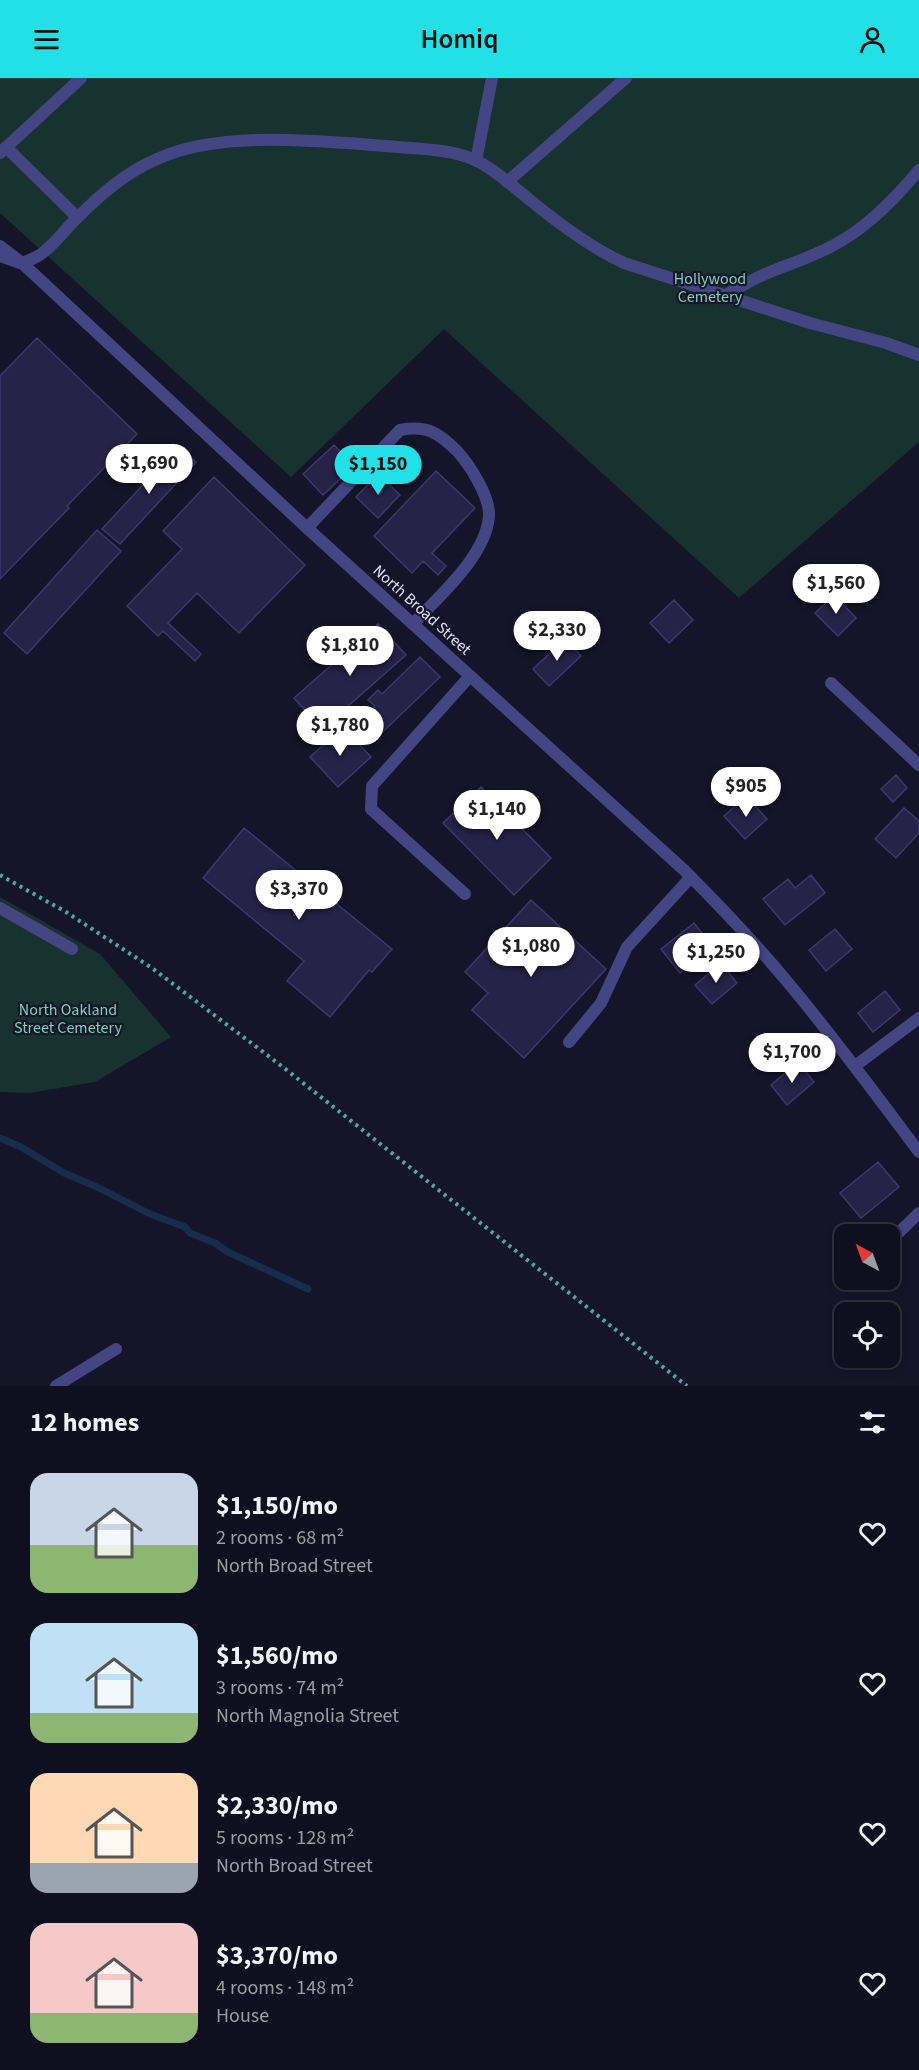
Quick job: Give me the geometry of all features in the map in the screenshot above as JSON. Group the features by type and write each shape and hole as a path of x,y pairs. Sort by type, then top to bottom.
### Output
{"street":[{"path":"77,217 3,150 81,78"},
{"path":"476,161 492,78"},
{"path":"507,182 626,78"},
{"path":"0,256 22,263 39,256 111,185 156,159 197,146 252,140 346,143 428,150 476,161 507,182 560,225 609,257 652,274 726,295 810,323 886,343 919,355"},
{"path":"726,295 762,276 834,245 865,224 901,191 919,170"},
{"name":"North Broad Street","path":"0,246 22,263 307,528 691,877 738,925 790,984 919,1152"},
{"path":"307,528 400,430 412,428 429,430 444,438 473,471 489,514 481,544 459,575 413,624"},
{"path":"465,894 371,809 372,786 470,676"},
{"path":"831,683 919,765"},
{"path":"569,1042 601,1003 627,947 691,877"},
{"path":"0,908 72,949"},
{"path":"855,1066 919,1018"},
{"path":"900,1231 919,1213"},
{"path":"56,1386 116,1349"}],"path":[{"path":"0,875 66,912 152,968 279,1064 687,1386"}],"green space":[{"name":"Hollywood Cemetery","path":"0,78 919,78 919,442 739,598 444,329 291,477 0,213"},
{"name":"North Oakland Street Cemetery","path":"0,897 100,954 171,1037 95,1082 30,1093 0,1092"}],"building":[{"path":"37,338 137,434 0,579 0,376"},
{"path":"334,445 354,466 323,495 303,474"},
{"path":"179,446 196,462 120,544 102,529"},
{"path":"436,471 475,508 432,553 446,566 438,575 423,561 412,573 374,536"},
{"path":"378,474 400,495 378,518 356,497"},
{"path":"214,477 305,565 239,633 197,593 168,623 201,654 195,661 163,631 158,636 127,606 182,549 163,531"},
{"path":"97,530 121,551 27,654 4,633"},
{"path":"834,595 856,618 838,636 815,613"},
{"path":"674,600 693,620 669,643 650,623"},
{"path":"378,624 406,655 322,729 294,698"},
{"path":"565,639 581,656 549,686 533,669"},
{"path":"420,657 440,677 369,745 352,728 375,706 368,700 378,690 382,694"},
{"path":"343,727 371,757 338,787 310,757"},
{"path":"896,775 907,788 893,802 881,789"},
{"path":"481,787 551,858 514,895 443,823"},
{"path":"746,796 767,819 745,839 724,816"},
{"path":"904,808 919,821 919,833 896,858 875,839"},
{"path":"244,828 392,949 372,972 369,970 330,1017 287,981 304,961 203,878"},
{"path":"811,875 825,893 785,925 763,899 788,879 795,888"},
{"path":"531,900 606,969 524,1058 472,1010 488,993 465,972"},
{"path":"694,923 713,947 680,973 661,949"},
{"path":"835,929 852,949 826,971 809,950"},
{"path":"721,963 737,983 712,1004 695,985"},
{"path":"885,991 900,1010 873,1032 858,1013"},
{"path":"798,1062 814,1082 787,1105 771,1085"},
{"path":"878,1162 899,1187 861,1218 840,1193"}],"waterway":[{"path":"0,1138 21,1147 64,1173 150,1214 185,1227 190,1233 308,1289"}]}
